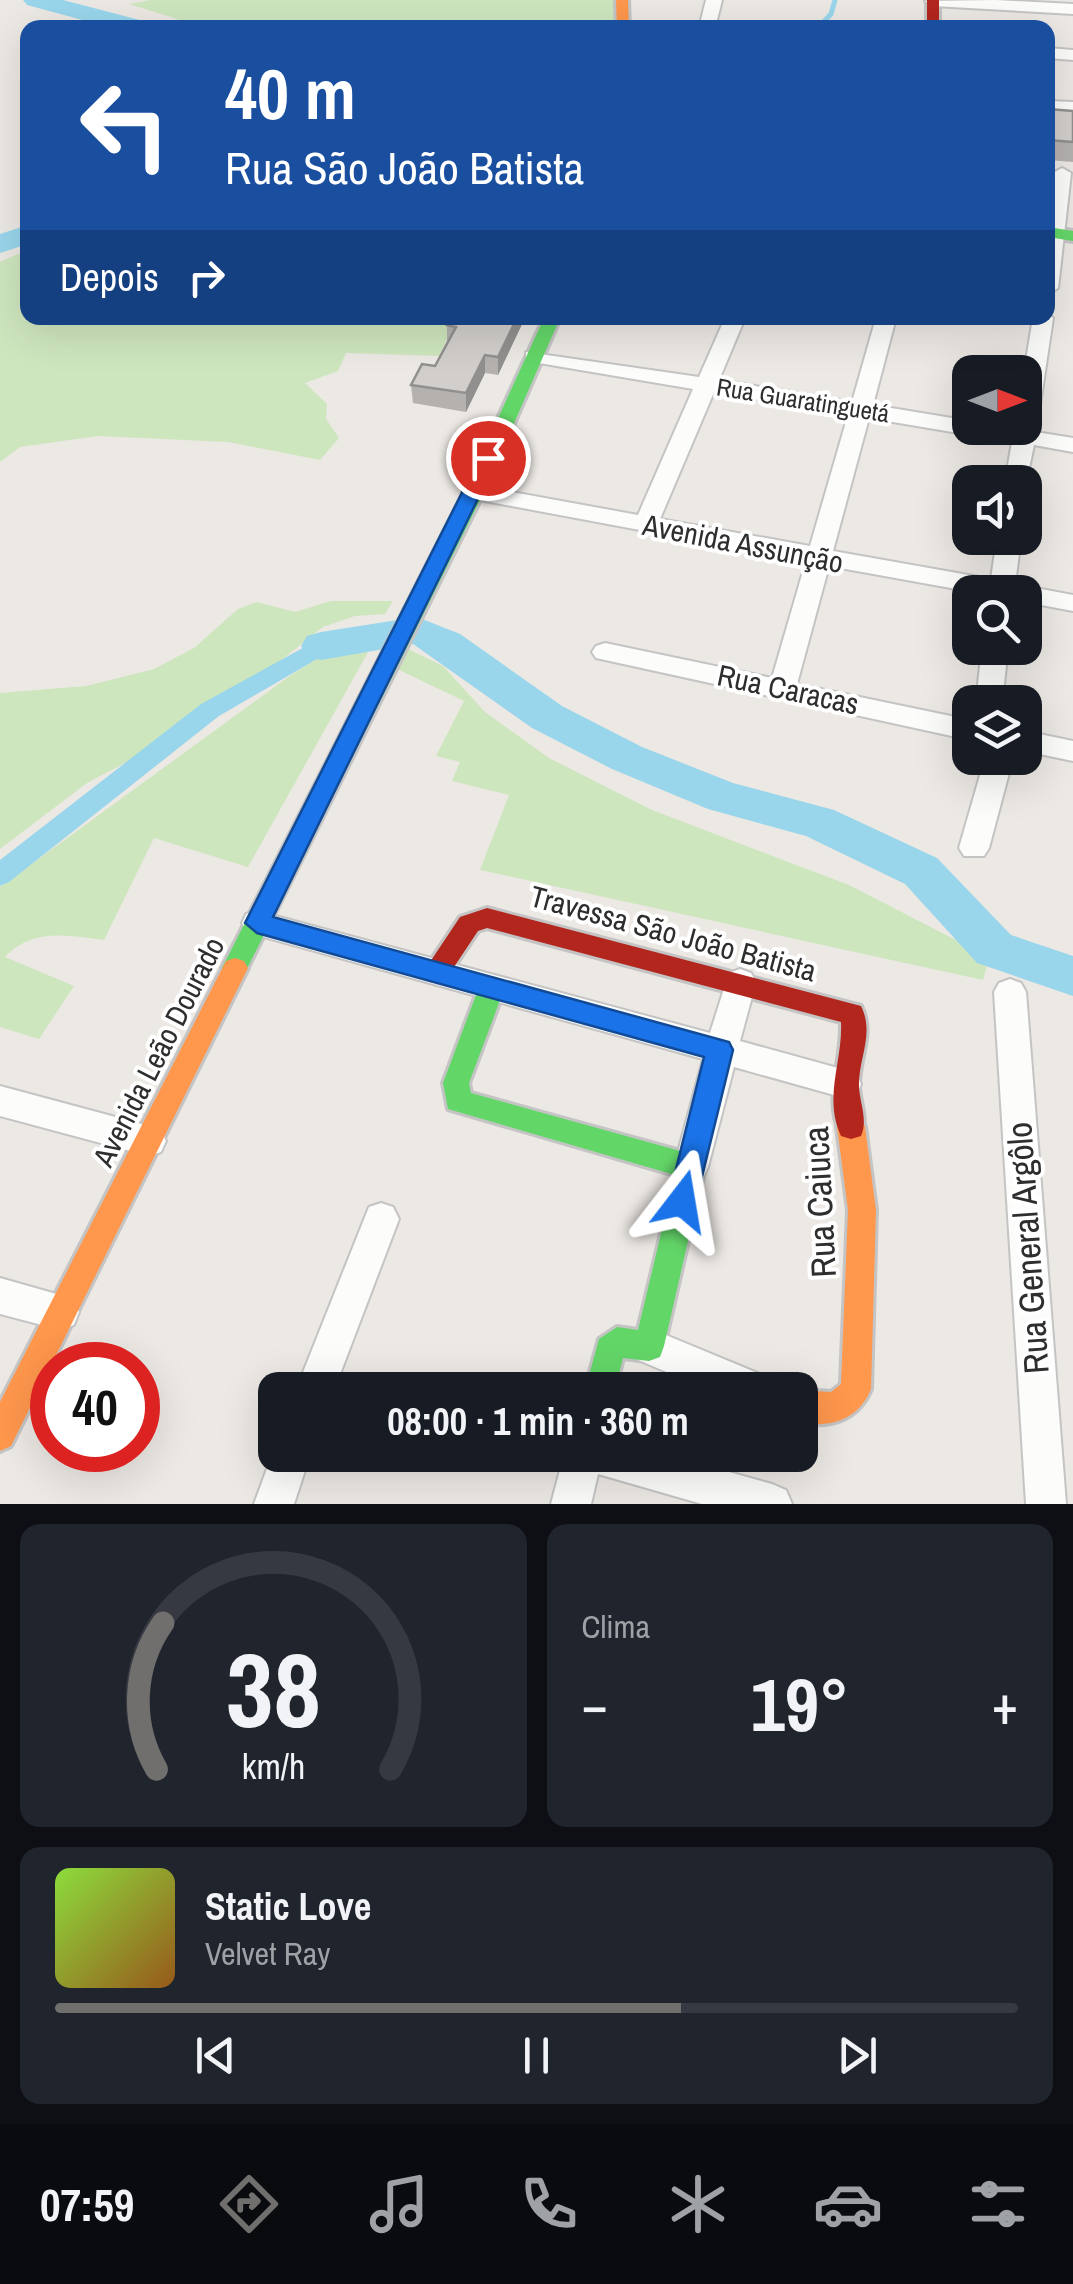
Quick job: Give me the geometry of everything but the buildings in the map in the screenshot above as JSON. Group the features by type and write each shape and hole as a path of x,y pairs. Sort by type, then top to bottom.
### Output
{"main road":[{"name":"Avenida Leão Dourado","path":"0,1435 474,492 548,325"},
{"name":"Travessa São João Batista","path":"437,972 477,918 740,982 852,1014"},
{"path":"492,987 456,1083 458,1101 691,1167 649,1346 617,1342 610,1350 604,1372"},
{"name":"Rua Caiuca","path":"818,1411 838,1408 850,1400 856,1388 862,1210 845,1084 856,1027 852,1014"}],"street":[{"path":"933,0 1073,9"},
{"path":"1059,234 1061,173"},
{"path":"645,525 732,325"},
{"path":"783,688 884,325"},
{"path":"1037,355 1042,325"},
{"name":"Rua Guaratinguetá","path":"533,356 952,425"},
{"name":"Rua Guaratinguetá","path":"1042,441 1073,445"},
{"name":"Avenida Assunção","path":"474,492 952,582"},
{"name":"Avenida Assunção","path":"1042,598 1073,603"},
{"name":"Rua Caracas","path":"605,652 952,726"},
{"path":"1042,744 1073,750"},
{"path":"974,848 995,775"},
{"path":"257,923 845,1084"},
{"path":"691,1167 740,982"},
{"name":"Rua General Argôlo","path":"1010,992 1046,1504"},
{"path":"0,1102 148,1141"},
{"path":"322,1372 381,1219"},
{"path":"0,1296 60,1312"},
{"path":"649,1346 711,1372"},
{"path":"274,1504 285,1472"},
{"path":"571,1504 579,1472"},
{"path":"658,1472 772,1504"}],"green space":[{"path":"150,0 615,0 615,20 180,20 129,4"},
{"path":"20,253 20,325 454,325 439,356 346,353 338,371 305,383 327,404 326,419 339,438 320,460 228,442 98,436 20,447 0,462 0,262"},
{"path":"331,601 393,601 385,614 355,616 323,627 256,680 219,700 142,754 87,783 0,849 0,693 86,686 154,669 194,648 238,609 257,602 295,612"},
{"path":"371,647 248,867 154,838 104,940 39,938 27,941 5,957 74,986 39,1039 0,1027 0,887 291,675 326,653"},
{"path":"406,648 443,666 485,712 549,758 652,810 849,885 989,957 983,980 480,870 509,795 452,781 460,762 436,756 464,701 397,669"}],"waterway":[{"path":"35,0 111,20"},
{"path":"825,20 835,0"},
{"path":"0,244 20,237"},
{"path":"321,646 417,630 446,644 547,717 627,758 723,797 818,822 921,871 994,949 1073,976"},
{"path":"0,875 210,710 321,646"}],"traffic: fast":[{"path":"1055,233 1073,236"},
{"path":"235,968 474,492 549,325"},
{"path":"492,987 456,1083 458,1101 691,1167 649,1346 617,1342 610,1350 604,1372"}],"traffic: slow":[{"path":"622,0 623,20"},
{"path":"0,1435 235,968"},
{"path":"818,1409 838,1406 856,1389 862,1210 851,1127"}],"traffic: jam":[{"path":"933,0 933,20"},
{"path":"437,972 469,924 487,918 852,1014 855,1027 845,1084 851,1127"}],"route":[{"path":"488,458 257,923 719,1050 682,1201"}]}
